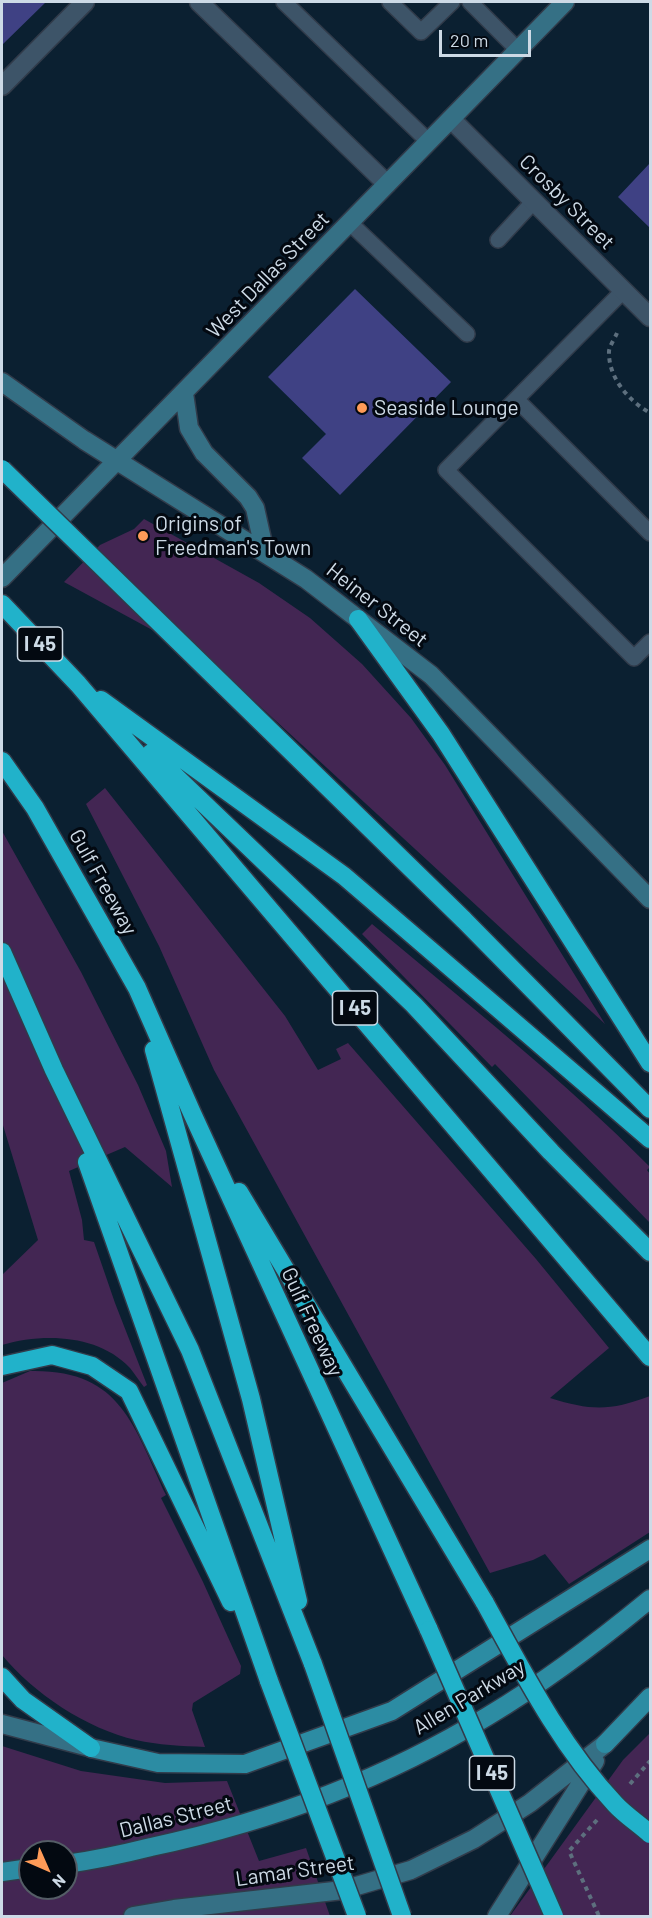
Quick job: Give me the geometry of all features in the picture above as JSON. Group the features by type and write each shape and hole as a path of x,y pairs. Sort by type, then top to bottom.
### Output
{"highway":[{"path":"2,469 463,919 651,1109"},
{"name":"I 45","path":"2,604 78,684 651,1357"},
{"path":"358,619 441,734 651,1063"},
{"path":"78,684 344,876 651,1139"},
{"path":"78,684 414,1005 551,1152 651,1252"},
{"name":"Gulf Freeway","path":"2,761 35,808 136,988 429,1630 554,1917"},
{"path":"2,952 106,1194 269,1681 357,1917"},
{"path":"136,988 251,1399 313,1664"},
{"path":"192,1113 485,1603 534,1694 562,1739 616,1806 651,1834"},
{"path":"106,1194 190,1350 313,1664 402,1917"},
{"path":"2,1366 51,1355 92,1366 129,1391 269,1681"},
{"path":"2,1677 23,1700 91,1748"}],"main road":[{"name":"West Dallas Street","path":"2,578 565,2"},
{"name":"Heiner Street","path":"2,382 84,440 306,579 431,675 651,899"},
{"path":"184,393 189,428 204,453 248,496 255,508 265,553"},
{"path":"2,1724 158,1763 245,1764 392,1711 651,1550"},
{"name":"Allen Parkway","path":"295,1808 400,1763 488,1717 589,1648 651,1599"},
{"path":"496,1917 605,1744 651,1697"},
{"name":"Lamar Street","path":"133,1917 174,1909 343,1890 411,1870 474,1839 521,1809 605,1744"},
{"name":"Dallas Street","path":"78,1863 188,1839 295,1808"},
{"path":"2,1872 18,1870"}],"street":[{"path":"2,86 85,2"},
{"path":"199,2 387,184"},
{"name":"Crosby Street","path":"451,119 651,316"}],"lane":[{"path":"284,2 429,142"},
{"path":"390,2 421,32 452,2"},
{"path":"470,2 518,50"},
{"path":"498,240 534,201"},
{"path":"350,223 467,334"},
{"path":"624,290 446,470 634,658 651,642"},
{"path":"516,399 651,533"}],"path":[{"path":"617,333 609,350 618,385 628,397 651,413"},
{"path":"628,1787 651,1761"},
{"path":"599,1819 569,1851 599,1917"}],"shaded area":[{"path":"144,519 259,583 310,618 362,664 411,718 445,765 605,1024 213,663 64,582 100,545 134,529"},
{"path":"105,788 285,1016 318,1070 341,1059 336,1049 348,1043 536,1259 609,1348 550,1398 601,1408 650,1396 650,1532 569,1584 545,1554 490,1573 214,1070 159,946 86,804"},
{"path":"2,831 81,972 138,1085 166,1151 172,1187 125,1147 69,1171 82,1220 84,1240 94,1242 147,1385 144,1387 130,1368 117,1357 102,1348 86,1343 52,1338 2,1345 2,1275 38,1240 2,1122"},
{"path":"372,924 549,1072 650,1167 647,1170 650,1174 650,1223 495,1064 492,1067 362,934"},
{"path":"30,1371 61,1373 85,1380 104,1391 120,1406 144,1446 166,1495 161,1498 203,1582 241,1666 240,1674 193,1703 192,1710 205,1747 144,1742 117,1735 99,1727 62,1708 45,1696 2,1655 2,1383"},
{"path":"650,1733 650,1916 510,1916 623,1760"},
{"path":"2,1746 81,1771 165,1783 227,1781 259,1861 306,1848 330,1916 2,1916"}],"building":[{"path":"2,2 46,2 2,45"},
{"path":"650,163 650,228 618,197"},
{"name":"Seaside Lounge","path":"355,289 451,382 340,495 302,458 326,434 268,377"}],"place":[{"name":"Seaside Lounge","path":"362,408"},
{"name":"Origins of Freedman's Town","path":"143,536"}]}
